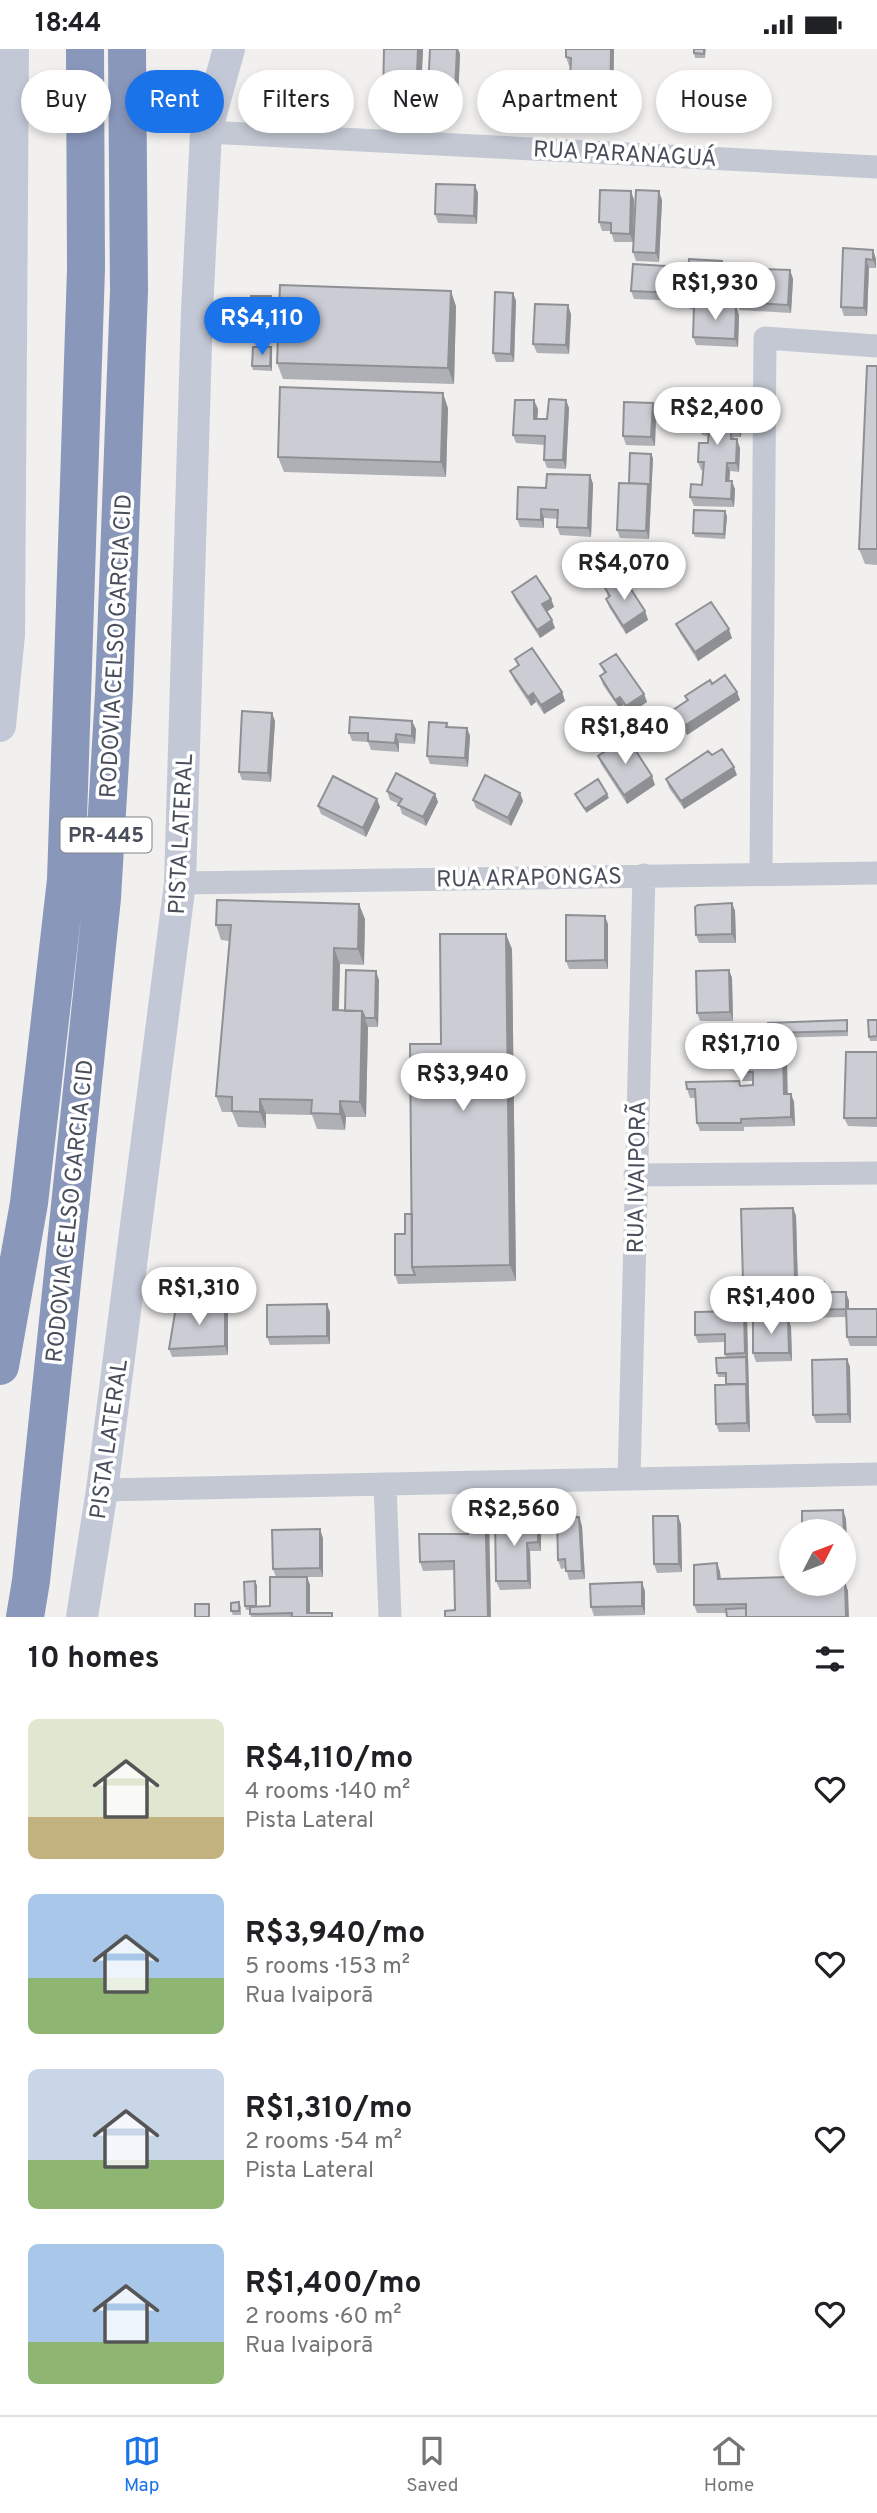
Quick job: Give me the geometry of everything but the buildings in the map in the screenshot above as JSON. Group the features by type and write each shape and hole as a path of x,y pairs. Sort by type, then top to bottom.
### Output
{"highway":[{"name":"RODOVIA CELSO GARCIA CID","path":"0,1366 29,1203 66,880 86,269 85,49"},
{"name":"RODOVIA CELSO GARCIA CID","path":"28,1605 104,870 114,693 129,291 127,49"}],"street":[{"path":"0,726 9,635 13,49"},
{"name":"PISTA LATERAL","path":"223,70 229,49"},
{"name":"PISTA LATERAL","path":"82,1617 102,1490 180,883 197,310 206,133"},
{"name":"RUA PARANAGUÁ","path":"224,133 877,167"},
{"path":"761,873 765,338 877,346"},
{"name":"RUA ARAPONGAS","path":"180,883 877,873"},
{"name":"RUA IVAIPORÃ","path":"629,1479 644,875"},
{"path":"635,1175 877,1173"},
{"path":"102,1490 877,1474"},
{"path":"385,1484 390,1617"}]}
